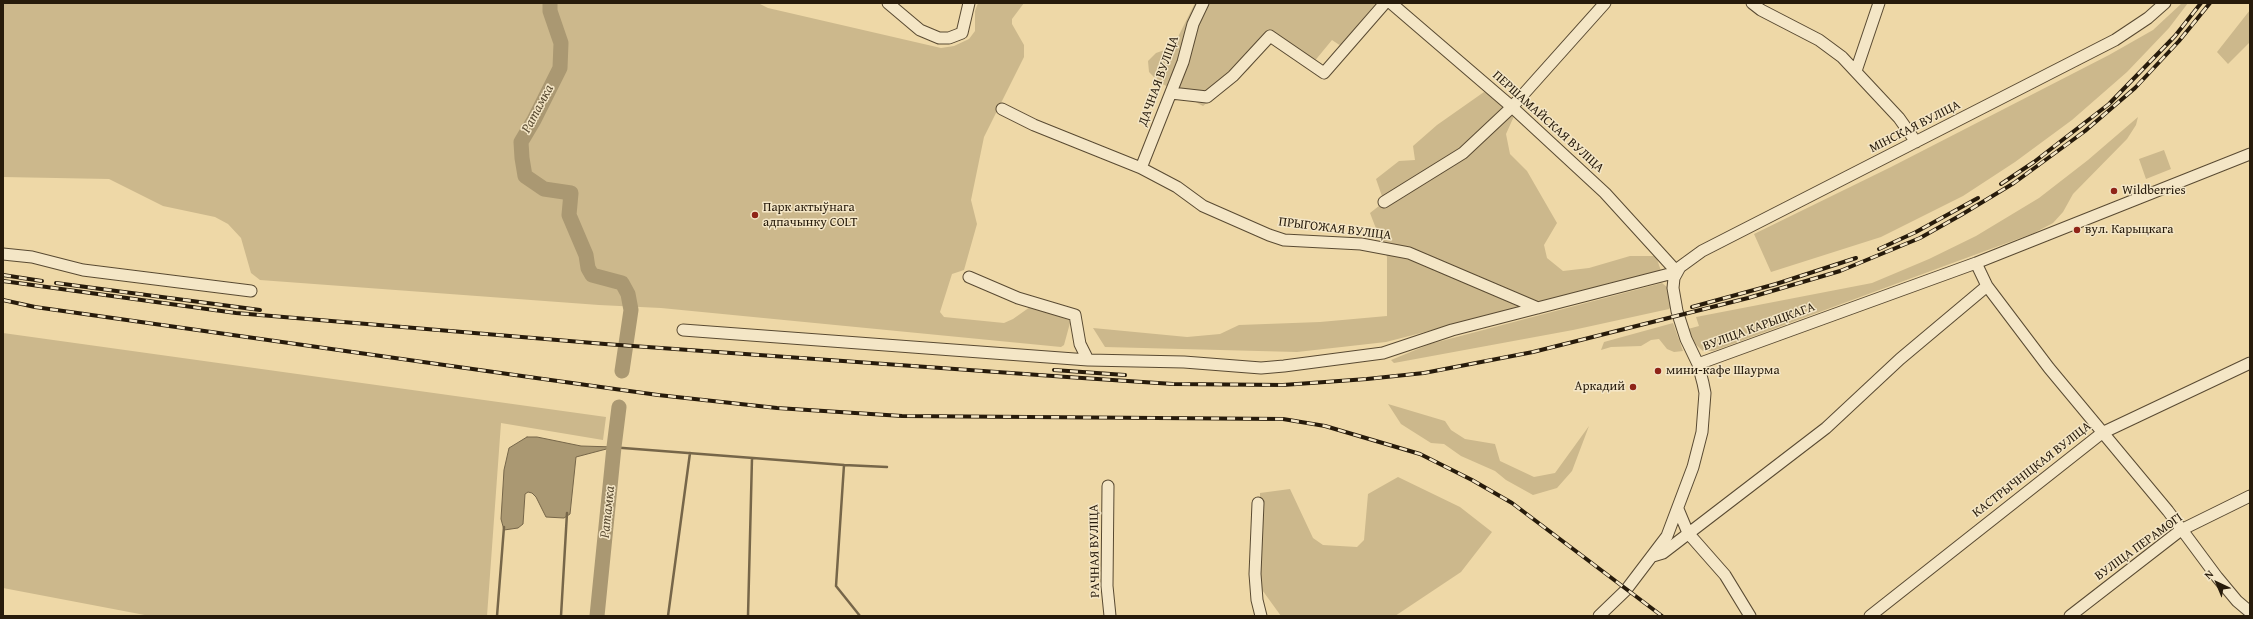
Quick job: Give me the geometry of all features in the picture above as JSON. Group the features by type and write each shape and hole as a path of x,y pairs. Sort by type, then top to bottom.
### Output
{"street":[{"path":"888,3 920,30 939,38 950,38 962,33 969,3"},
{"name":"ДАЧНАЯ ВУЛІЦА","path":"1142,168 1183,62 1193,24 1203,3"},
{"path":"1171,94 1207,97 1233,76 1270,36 1324,74 1385,3"},
{"name":"ПЕРШАМАЙСКАЯ ВУЛІЦА","path":"1390,3 1512,107 1605,193 1677,272"},
{"path":"1384,202 1463,153 1512,107 1605,3"},
{"path":"1752,3 1761,10 1820,40 1842,57 1899,118 1916,142"},
{"path":"1856,71 1879,3"},
{"name":"МІНСКАЯ ВУЛІЦА","path":"1677,272 1702,251 2115,40 2148,18 2165,3"},
{"name":"ПРЫГОЖАЯ ВУЛІЦА","path":"1002,109 1034,125 1142,168 1177,187 1203,206 1269,235 1284,240 1362,244 1409,253 1538,308"},
{"name":"ВУЛІЦА КАРЫЦКАГА","path":"1599,616 1626,590 1652,556 1666,536 1678,509 1693,467 1702,432 1705,393 1698,364 1976,263 2250,154"},
{"path":"3,254 32,258 83,270 251,291"},
{"path":"1976,263 1987,286 2049,368 2102,433 2144,481 2237,601 2250,612"},
{"path":"683,330 1088,360 1184,362 1261,368 1383,353 1452,330 1677,272 1673,288 1677,311 1686,339 1698,364"},
{"path":"969,277 1018,298 1075,315 1080,344 1088,360"},
{"name":"ВУЛІЦА КАРЫЦКАГА","path":"1652,556 1663,553 1826,428 1900,359 1987,286"},
{"name":"КАСТРЫЧНІЦКАЯ ВУЛІЦА","path":"1870,616 2102,433 2250,363"},
{"name":"РАЧНАЯ ВУЛІЦА","path":"1108,486 1107,586 1110,616"},
{"name":"ВУЛІЦА ПЕРАМОГІ","path":"2070,616 2181,530 2250,496"},
{"path":"1258,503 1255,574 1257,600 1261,616"},
{"path":"1678,509 1688,533 1725,575 1750,616"}],"shaded area":[{"path":"3,3 758,3 768,8 941,48 954,46 969,39 975,31 975,11 978,3 1024,3 1012,19 1012,24 1024,45 1024,57 984,137 971,200 977,224 964,270 952,274 940,312 944,317 1004,323 1013,319 1030,307 1069,320 1070,323 1064,345 1061,347 661,308 599,305 260,280 251,273 241,238 228,224 215,217 163,206 109,179 3,177"},
{"path":"1195,3 1376,3 1341,46 1332,40 1313,63 1271,40 1249,69 1203,106 1159,82 1149,72 1148,61 1156,53 1173,47"},
{"path":"2182,3 2188,3 2169,28 2127,72 2072,120 2015,162 1963,196 1881,237 1771,272 1754,234 1891,167 2109,55 2153,30"},
{"path":"2250,10 2250,42 2228,64 2217,52"},
{"path":"1484,92 1502,102 1515,114 1506,134 1510,154 1527,171 1557,223 1544,245 1547,258 1563,271 1589,268 1630,256 1656,256 1661,271 1386,342 1297,352 1105,347 1093,328 1187,337 1220,334 1239,325 1320,322 1387,316 1387,257 1370,213 1384,202 1376,179 1399,161 1415,160 1413,146 1437,125"},
{"path":"2138,117 2136,125 2127,139 2073,194 2063,212 2053,223 2034,233 1713,351 1703,351 1693,342 1688,329 1699,326 1696,317 1872,283 1929,259 1976,236 2039,198 2088,160"},
{"path":"2164,150 2171,169 2146,179 2139,159"},
{"path":"1662,283 1667,287 1672,306 1669,309 1573,330 1394,363 1391,360 1430,344"},
{"path":"1673,323 1683,351 1674,352 1667,349 1659,339 1651,340 1641,346 1611,347 1601,350 1604,342"},
{"path":"3,333 606,417 603,440 501,423 487,616 150,616 3,588"},
{"path":"1388,404 1445,421 1451,430 1465,439 1495,444 1500,461 1534,477 1555,473 1589,426 1572,471 1557,488 1533,495 1506,480 1495,471 1461,456 1444,444 1431,443 1401,424"},
{"path":"527,437 537,437 581,446 614,447 576,457 570,514 564,518 546,517 536,497 532,493 528,492 525,494 523,524 518,528 504,530 501,519 504,470 509,448"},
{"path":"1398,477 1460,507 1492,532 1461,572 1395,616 1281,616 1260,587 1260,493 1290,489 1313,538 1323,545 1357,547 1364,540 1368,494"}],"waterway":[{"name":"Ратамка","path":"550,3 550,11 561,43 560,68 534,120 521,142 525,176 544,189 571,193 569,215 586,255 588,268 592,275 622,283 628,294 631,310 622,371"},
{"name":"Ратамка","path":"597,616 619,407"},
{"path":"610,447 844,465 836,586 860,616"},
{"path":"668,616 690,453"},
{"path":"748,616 752,458"},
{"path":"844,465 887,467"},
{"path":"561,616 567,513"},
{"path":"497,616 504,527"}],"railway":[{"path":"2001,184 2034,162 2109,104 2175,36 2201,3"},
{"path":"3,281 236,313 605,344 1173,384 1283,385 1424,373 1533,352 1748,298 1840,271 1920,238 2014,183 2085,131 2135,88 2179,41 2210,3"},
{"path":"1879,249 1916,232 1978,198"},
{"path":"1692,307 1776,284 1856,258"},
{"path":"3,275 42,281"},
{"path":"56,283 260,310"},
{"path":"3,300 35,307 529,377 658,395 777,408 902,416 1283,419 1325,426 1420,454 1472,480 1512,503 1662,616"},
{"path":"1054,370 1125,375"}],"place":[{"name":"Wildberries","path":"2114,191"},
{"name":"Парк актыўнага адпачынку COLT","path":"755,215"},
{"name":"вул. Карыцкага","path":"2077,230"},
{"name":"мини-кафе Шаурма","path":"1658,371"},
{"name":"Аркадий","path":"1633,387"}]}
